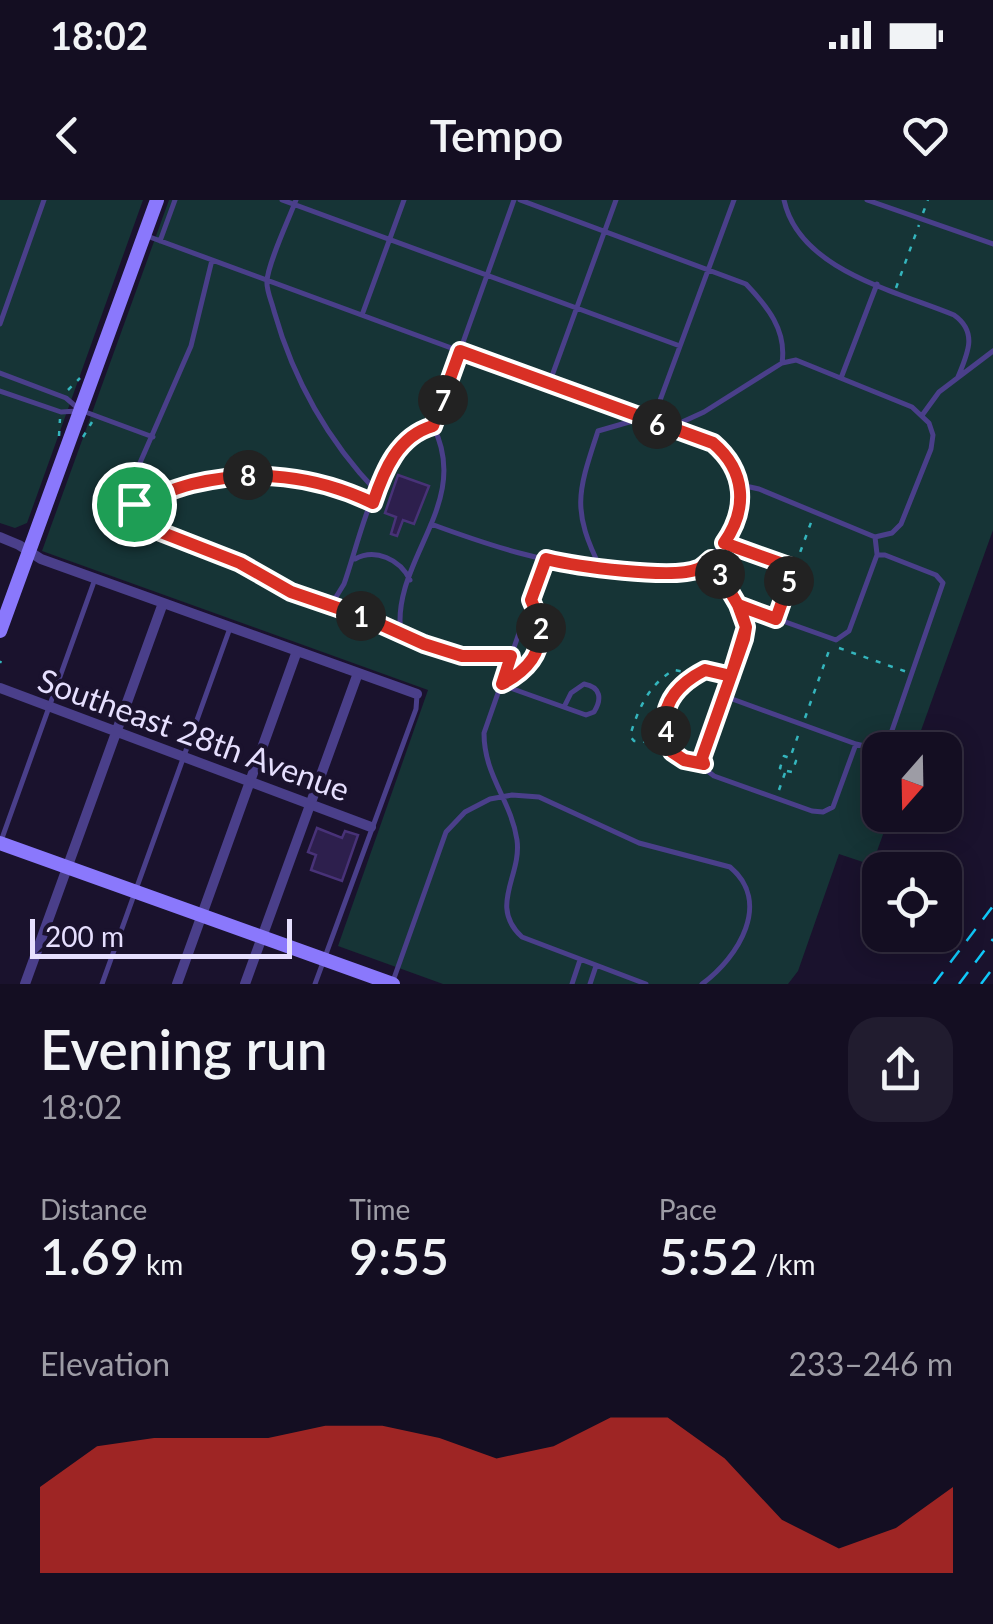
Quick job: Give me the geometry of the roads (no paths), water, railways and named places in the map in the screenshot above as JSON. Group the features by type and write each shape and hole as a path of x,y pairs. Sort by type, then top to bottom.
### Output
{"main road":[{"path":"0,631 157,200"},
{"path":"0,843 392,984"}],"street":[{"path":"0,538 41,559 417,694"},
{"path":"25,984 163,604"},
{"path":"177,984 296,651"},
{"path":"245,984 358,673"},
{"name":"Southeast 28th Avenue","path":"0,688 371,827"}],"lane":[{"path":"0,324 44,200"},
{"path":"160,241 175,200"},
{"path":"282,200 680,346"},
{"path":"362,315 404,200"},
{"path":"401,634 401,602 444,486 443,444 433,426 517,200 746,284 761,300 782,337 782,362"},
{"path":"550,384 616,200"},
{"path":"652,422 734,200"},
{"path":"784,200 796,230 813,250 838,268 966,323 970,350 958,377"},
{"path":"867,200 993,244"},
{"path":"295,202 267,280 282,337 302,386 353,468 376,492"},
{"path":"144,235 713,443 724,452 740,485 742,504 736,525 711,559 698,569 680,571 601,569 546,559 479,542 432,524"},
{"path":"212,260 191,346 129,488 140,524 240,563 291,592 462,656 511,656"},
{"path":"841,378 878,284"},
{"path":"923,414 939,392 993,350"},
{"path":"669,428 704,412 782,362 796,360 923,414 932,435 931,448 901,524 892,533 876,537 759,489 740,485"},
{"path":"0,373 66,398 80,410 153,437"},
{"path":"0,391 61,412 80,410"},
{"path":"601,569 579,514 580,484 598,431 643,418"},
{"path":"321,604 336,597 385,469 416,431 433,426"},
{"path":"134,504 188,485 274,474 347,491 373,503"},
{"path":"738,605 836,640 845,637 877,555 876,537"},
{"path":"352,560 366,553 385,557 405,570 410,580"},
{"path":"724,696 856,744 878,748 888,742 943,583 936,574 877,555"},
{"path":"546,559 484,733 484,756 517,840 506,910 511,928 522,938 646,984"},
{"path":"711,559 746,627 702,758 704,764 714,776 823,812 833,807 856,744"},
{"path":"0,843 95,578"},
{"path":"502,684 518,675 538,648 541,628 531,600"},
{"path":"102,984 230,628"},
{"path":"502,684 564,707 586,715 600,703 599,693 584,684 571,693 564,707"},
{"path":"316,984 416,708 417,694"},
{"path":"392,984 446,832 465,812 512,794 538,797 615,834 666,851 712,860 741,876 752,898 750,915 730,957 702,984"},
{"path":"572,984 580,960"},
{"path":"590,984 596,966"}],"railway":[{"path":"934,984 993,906"},
{"path":"959,984 993,939"},
{"path":"981,984 993,968"}]}
